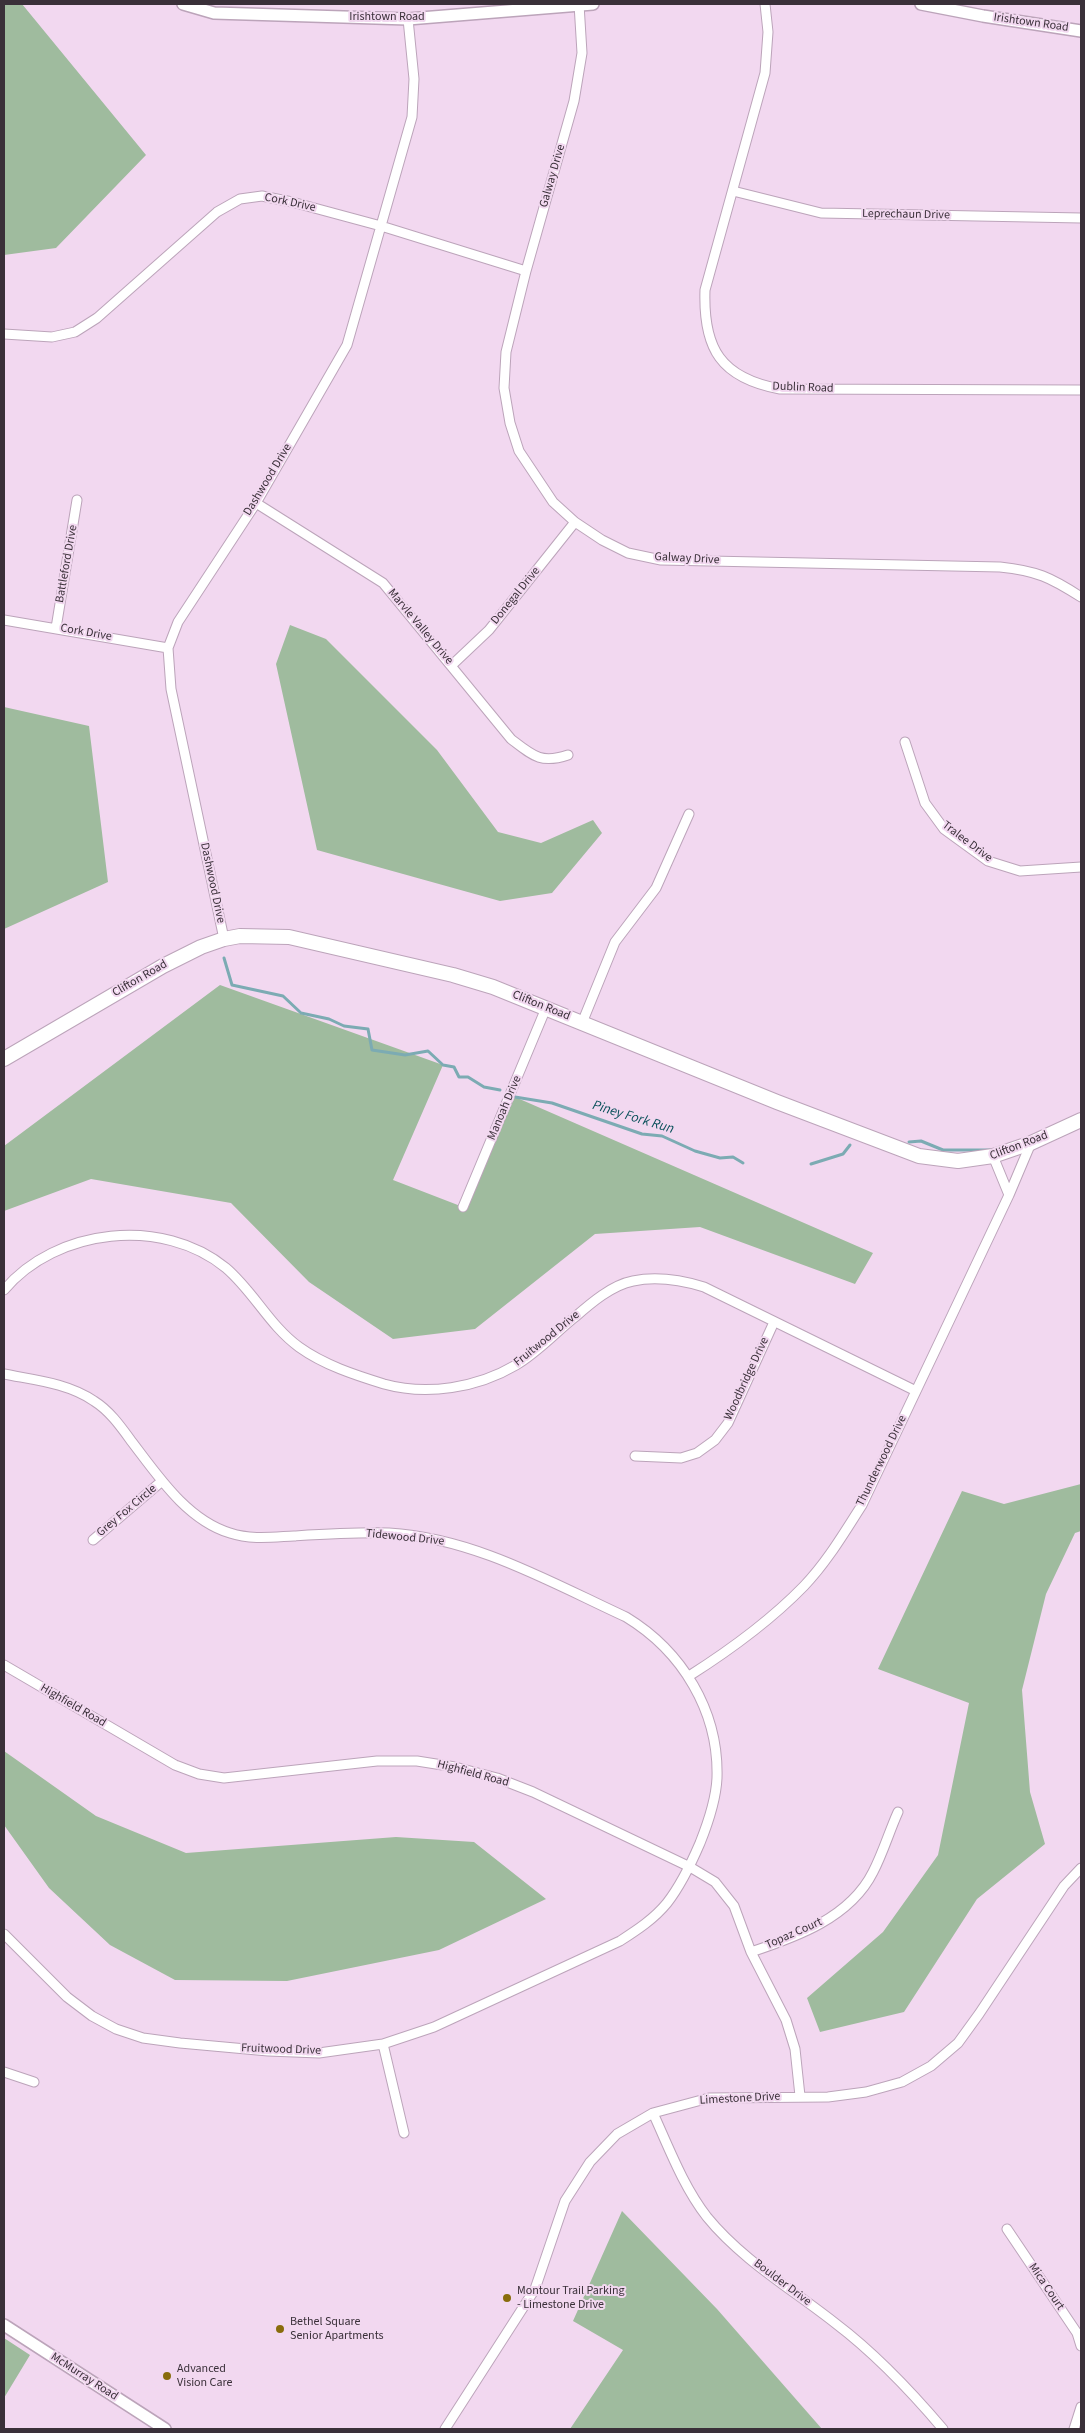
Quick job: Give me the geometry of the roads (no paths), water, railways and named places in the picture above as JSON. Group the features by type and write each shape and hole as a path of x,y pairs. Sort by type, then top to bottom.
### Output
{"main road":[{"name":"Clifton Road","path":"4,1059 171,962 201,947 224,939 259,935 289,937 475,981 582,1022 835,1125 919,1156 958,1162 993,1156 1031,1143 1081,1120"}],"street":[{"name":"Irishtown Road","path":"183,4 214,13 408,19 593,4"},
{"name":"Dublin Road","path":"765,4 768,32 764,73 705,290 704,317 710,342 722,361 738,376 760,385 780,389 1081,390"},
{"name":"Irishtown Road","path":"921,4 983,16 1081,31"},
{"name":"Galway Drive","path":"579,5 582,53 574,101 526,271 506,352 504,388 510,422 519,451 553,502 575,522 602,540 628,553 661,560 1000,567 1030,570 1053,578 1081,598"},
{"name":"Dashwood Drive","path":"224,939 171,689 168,648 178,622 256,503 347,345 412,117 414,80 408,19"},
{"name":"Leprechaun Drive","path":"733,191 821,213 1081,218"},
{"name":"Cork Drive","path":"4,334 52,337 75,332 97,318 217,212 240,199 262,196 381,226 526,271"},
{"name":"Battleford Drive","path":"56,628 78,500"},
{"name":"Marvle Valley Drive","path":"256,503 383,583 511,739 530,755 551,760 568,755"},
{"name":"Donegal Drive","path":"452,666 489,630 575,522"},
{"name":"Cork Drive","path":"4,620 168,648"},
{"name":"Tralee Drive","path":"905,742 925,803 944,829 988,861 1020,870 1081,867"},
{"path":"582,1022 615,942 656,888 689,814"},
{"name":"Manoah Drive","path":"463,1207 546,1008"},
{"name":"Thunderwood Drive","path":"688,1676 728,1650 765,1622 804,1586 833,1550 862,1505 1009,1195 1031,1143"},
{"path":"993,1156 1009,1195"},
{"name":"Fruitwood Drive","path":"4,1290 33,1264 58,1250 85,1240 114,1236 142,1236 176,1242 204,1253 226,1269 247,1290 280,1332 301,1349 334,1366 386,1384 413,1389 464,1386 517,1365 588,1306 609,1292 631,1281 682,1280 704,1287 916,1391"},
{"name":"Woodbridge Drive","path":"636,1456 681,1458 697,1453 715,1440 728,1423 774,1322"},
{"name":"Tidewood Drive","path":"4,1374 68,1388 94,1401 114,1418 162,1481 206,1523 230,1533 253,1538 354,1533 389,1534 430,1538 461,1545 498,1559 626,1617 646,1629 688,1676 705,1707 713,1738 717,1778 710,1818 690,1867"},
{"name":"Grey Fox Circle","path":"93,1540 162,1481"},
{"name":"Highfield Road","path":"4,1665 175,1765 199,1774 224,1778 377,1761 416,1761 455,1766 497,1778 534,1792 690,1867 715,1882 734,1906 751,1952 786,2020 795,2048 800,2096"},
{"name":"Topaz Court","path":"751,1952 800,1934 826,1920 852,1900 872,1874 898,1812"},
{"name":"Fruitwood Drive","path":"4,1934 67,1997 92,2016 116,2029 143,2038 268,2051 319,2052 383,2044 434,2027 620,1941 647,1923 667,1902 690,1867"},
{"name":"Limestone Drive","path":"445,2429 535,2289 565,2201 590,2162 617,2134 653,2113 709,2098 828,2096 866,2092 902,2082 931,2066 958,2043 1064,1886 1081,1868"},
{"path":"383,2044 404,2133"},
{"path":"4,2072 34,2082"},
{"name":"Boulder Drive","path":"653,2113 684,2180 706,2215 729,2242 879,2359 915,2395 943,2429"},
{"name":"Mica Court","path":"1006,2229 1077,2332 1081,2346"},
{"name":"McMurray Road","path":"4,2325 165,2429"},
{"path":"1074,2429 1081,2408"}],"waterway":[{"path":"224,958 232,985 283,996 301,1013 329,1019 344,1026 368,1029 372,1050 405,1055 428,1051 443,1065 454,1067 459,1077 468,1077 484,1087 500,1090"},
{"name":"Piney Fork Run","path":"515,1097 552,1103 642,1134 662,1136 695,1151 720,1158 733,1157 743,1163"},
{"name":"Piney Fork Run","path":"909,1142 921,1141 943,1150 990,1150"},
{"name":"Piney Fork Run","path":"811,1164 843,1154 850,1145"}],"place":[{"name":"Montour Trail Parking - Limestone Drive","path":"507,2298"},
{"name":"Bethel Square Senior Apartments","path":"280,2329"},
{"name":"Advanced Vision Care","path":"167,2376"}]}
